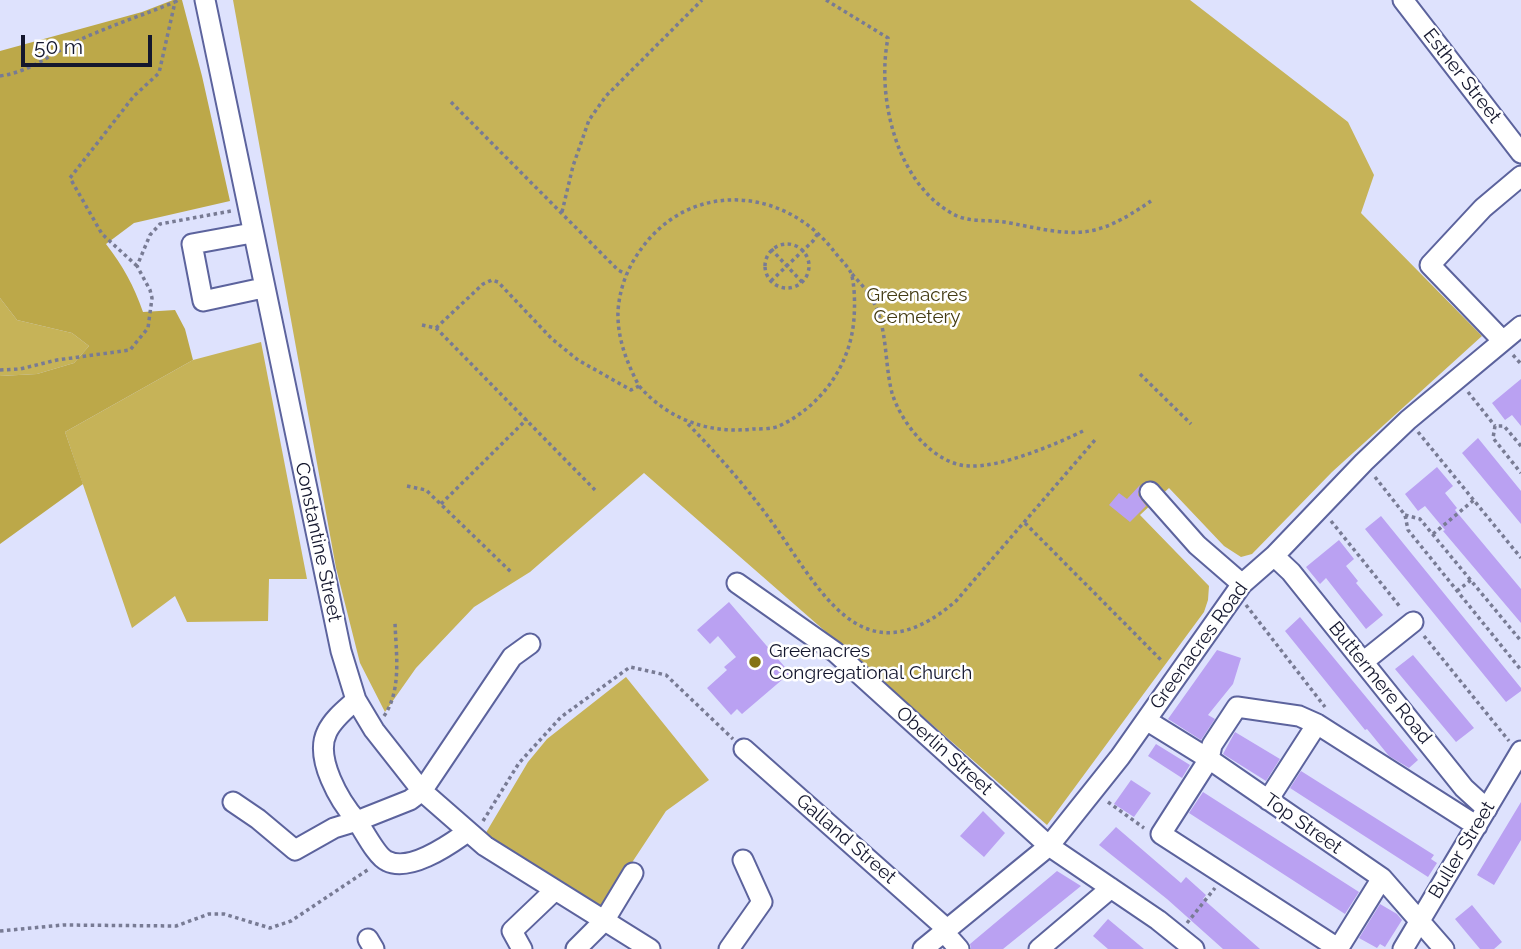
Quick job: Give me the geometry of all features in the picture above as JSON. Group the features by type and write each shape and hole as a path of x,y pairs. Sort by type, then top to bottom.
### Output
{"street":[{"name":"Constantine Street","path":"205,0 341,651 356,700 374,730 422,791 469,835 650,949"},
{"name":"Esther Street","path":"1404,0 1521,153"},
{"path":"1502,341 1430,265 1483,208 1521,176"},
{"path":"252,233 192,244 203,301 264,288"},
{"name":"Greenacres Road","path":"923,949 1049,846 1094,792 1238,589 1275,556 1408,420 1521,326"},
{"path":"1150,492 1238,589"},
{"name":"Buttermere Road","path":"1275,556 1291,572 1464,788 1487,809"},
{"name":"Oberlin Street","path":"737,583 835,652 1049,846 1177,934 1194,949"},
{"path":"1363,662 1413,622"},
{"path":"233,802 295,850 334,828 410,800 422,791 512,657 530,644"},
{"path":"356,700 334,720 325,734 324,758 332,783 346,808 381,856 388,862 407,863 437,853 469,835"},
{"path":"1382,878 1338,949 1161,834 1209,759 1212,745 1237,707 1299,716 1317,724 1476,826"},
{"name":"Top Street","path":"1146,720 1209,759 1382,878 1444,949"},
{"path":"1268,800 1317,724"},
{"name":"Galland Street","path":"744,749 946,931 959,949"},
{"name":"Buller Street","path":"1403,949 1476,826 1519,761"},
{"path":"729,949 762,902 743,860"},
{"path":"576,949 604,921 634,873"},
{"path":"1039,949 1111,888"},
{"path":"522,949 512,931 555,890"}],"path":[{"path":"562,212 573,166 589,120 606,96 702,0"},
{"path":"826,0 888,38 883,76 890,119 907,163 929,197 943,208 971,220 1003,222 1076,234 1108,226 1151,201"},
{"path":"0,76 46,61 78,41 177,1"},
{"path":"0,370 20,369 57,360 130,349 148,328 152,298 150,290 137,266 102,234 70,178 134,96 159,73 177,1"},
{"path":"451,102 618,270 626,274"},
{"path":"851,272 855,308 853,339 844,363 829,386 808,407 777,427 741,431 706,428 686,422 670,414 639,386 626,359 618,324 618,309 626,274 642,247 667,222 701,205 717,201 753,201 792,214 818,233 851,272 871,298 883,330 887,372 898,408 912,433 942,457 965,467 984,466 1061,443 1086,430"},
{"path":"137,266 150,235 160,224 247,208"},
{"path":"771,282 818,233"},
{"path":"791,244 803,251 809,264 802,282 789,288 776,286 771,282 764,269 772,249 791,244"},
{"path":"772,249 802,282"},
{"path":"436,328 483,284 492,280 498,282 552,339 578,360 631,390 639,386"},
{"path":"422,325 436,328 595,490"},
{"path":"1140,374 1191,424"},
{"path":"1457,378 1495,426 1493,438 1521,473"},
{"path":"441,505 527,419"},
{"path":"1408,420 1521,558"},
{"path":"686,422 727,465 766,514 821,593 837,610 870,630 883,633 902,632 919,627 956,601 1095,440"},
{"path":"1495,426 1504,426 1520,443"},
{"path":"1364,462 1405,515 1408,530 1521,670"},
{"path":"407,486 426,491 511,572"},
{"path":"1433,534 1474,500"},
{"path":"1405,515 1420,519 1521,641"},
{"path":"1025,523 1163,662"},
{"path":"1457,591 1471,580"},
{"path":"1238,589 1251,610 1324,703 1326,712 1317,724"},
{"path":"374,730 391,705 397,666 395,623"},
{"path":"469,835 519,763 562,717 630,667 666,675 744,749"},
{"path":"1094,792 1154,835 1161,834"},
{"path":"0,931 63,925 176,926 209,914 224,914 270,928 291,921 378,864"},
{"path":"1177,934 1224,875"}],"green space":[{"name":"Greenacres Cemetery","path":"233,0 1190,0 1348,122 1374,175 1361,213 1482,336 1332,472 1252,554 1241,557 1224,546 1169,488 1140,515 1209,586 1208,600 1204,612 1047,825 644,473 530,572 474,607 416,668 385,712 360,663 336,568"},
{"path":"0,298 17,320 72,333 89,346 74,363 37,374 0,376"},
{"path":"261,342 307,579 269,579 268,621 187,622 175,596 132,628 65,432 193,360"},
{"path":"626,677 709,780 666,811 602,908 484,836 528,762 547,739"}],"shaded area":[{"path":"173,0 182,0 230,201 134,223 106,244 128,276 143,312 175,310 185,329 193,360 65,432 83,484 0,544 0,376 37,374 74,363 89,346 72,333 17,320 0,298 0,51 142,12"}],"building":[{"path":"1521,379 1521,426 1512,415 1505,420 1492,403"},
{"path":"1478,438 1521,491 1521,524 1462,453"},
{"path":"1437,467 1453,486 1445,493 1457,508 1455,510 1521,589 1521,623 1425,506 1418,511 1405,494"},
{"path":"1140,485 1138,495 1146,506 1130,522 1109,505 1119,493 1127,499"},
{"path":"1381,516 1521,691 1506,702 1365,529"},
{"path":"1339,540 1354,559 1346,566 1358,581 1356,583 1383,615 1366,629 1326,578 1320,584 1306,567"},
{"name":"Greenacres Congregational Church","path":"729,602 790,673 742,714 737,709 731,715 707,688 727,670 724,667 736,657 718,636 710,644 697,630"},
{"path":"1300,617 1418,760 1409,768 1389,756 1367,729 1365,730 1285,631"},
{"path":"1217,650 1241,658 1233,684 1208,715 1215,719 1201,740 1168,719"},
{"path":"1413,655 1474,728 1456,742 1395,669"},
{"path":"1235,732 1280,759 1266,781 1223,754"},
{"path":"1156,744 1190,765 1182,778 1148,756"},
{"path":"1301,771 1434,855 1431,859 1437,863 1428,877 1290,788"},
{"path":"1131,780 1151,793 1134,817 1114,804"},
{"path":"1203,792 1359,892 1345,914 1189,813"},
{"path":"1521,802 1521,840 1494,885 1477,875"},
{"path":"983,811 1005,833 984,857 960,836"},
{"path":"1116,827 1181,883 1186,877 1206,895 1203,899 1260,949 1223,949 1167,899 1099,845"},
{"path":"1057,871 1081,886 1003,949 971,949 970,944"},
{"path":"1380,904 1402,920 1385,947 1380,944 1377,948 1359,938"},
{"path":"1472,905 1502,942 1494,949 1480,949 1455,919"},
{"path":"1108,919 1144,949 1108,949 1093,936"}],"place":[{"name":"Greenacres Congregational Church","path":"755,662"}]}
